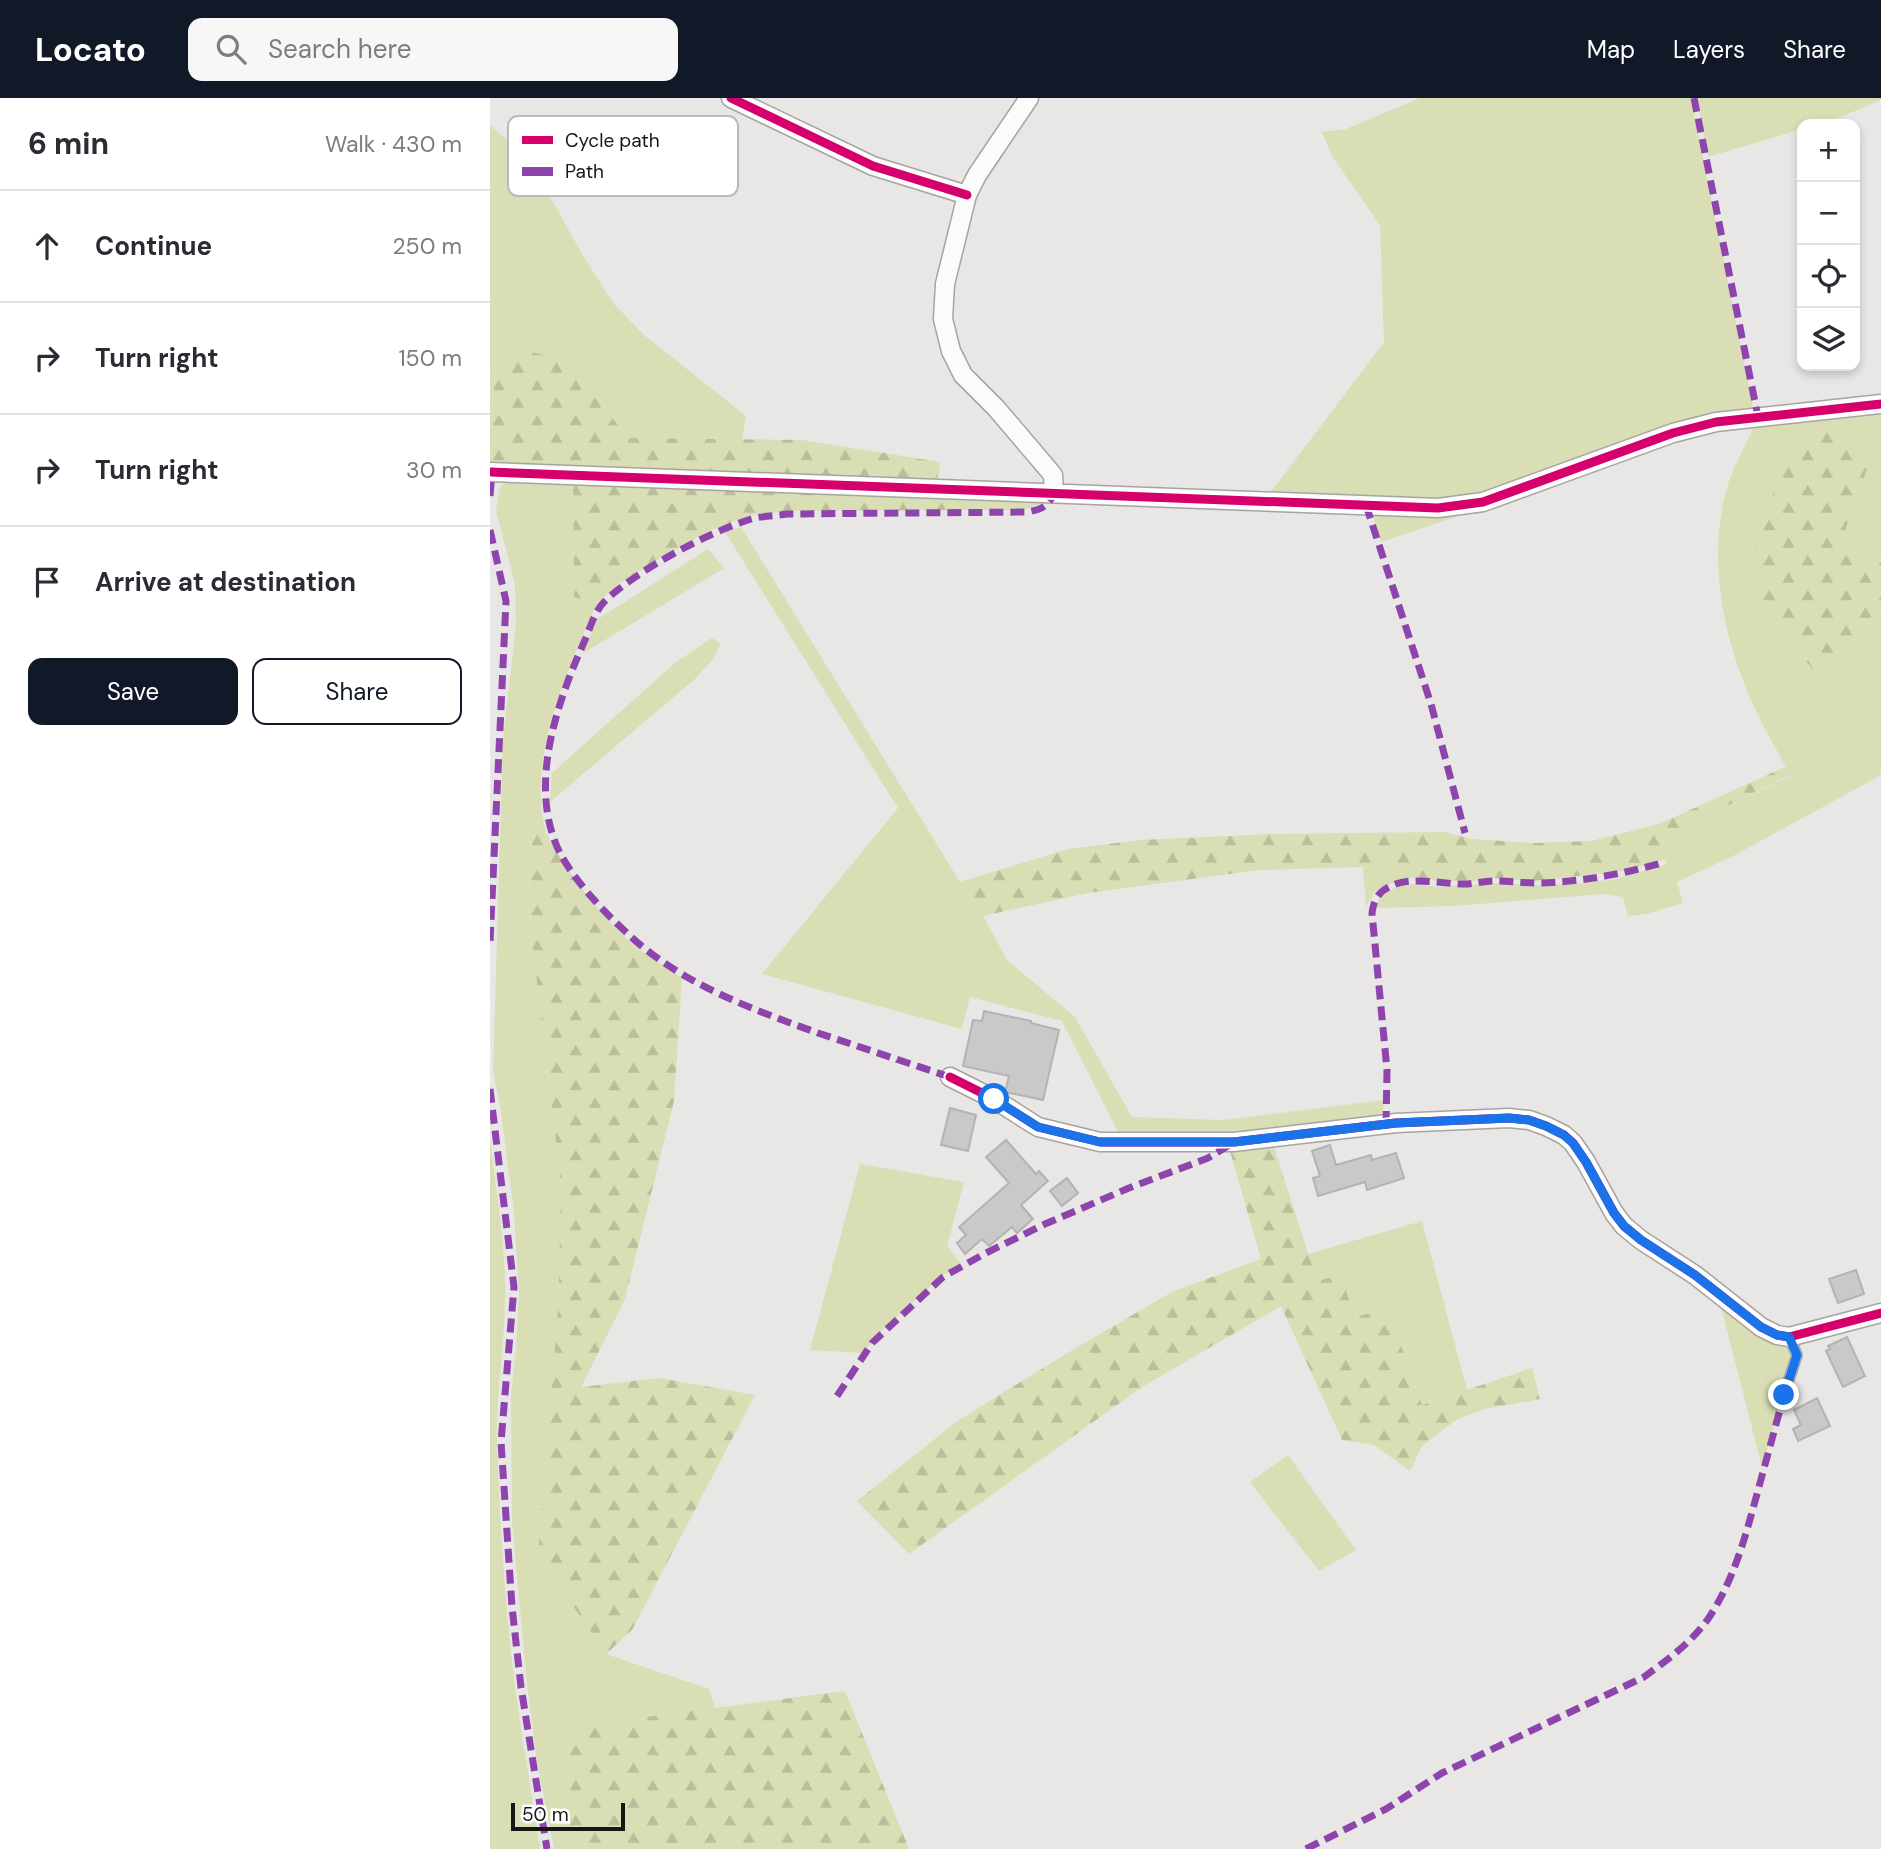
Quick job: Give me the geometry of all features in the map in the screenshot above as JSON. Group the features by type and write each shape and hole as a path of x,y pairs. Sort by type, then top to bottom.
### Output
{"street":[{"path":"731,98 873,166 967,195"},
{"path":"1029,98 977,175 967,195 945,284 943,319 951,351 963,375 1003,416 1053,475 1054,493"},
{"path":"490,472 1438,508 1482,502 1673,433 1716,422 1881,404"},
{"path":"950,1077 994,1099 1038,1127 1100,1142 1234,1142 1396,1123 1509,1118 1529,1120 1564,1135 1573,1143 1624,1226 1695,1275 1761,1327 1777,1335 1789,1337 1881,1313"}],"lane":[{"path":"1784,1395 1797,1355 1789,1337"}],"green space":[{"path":"1420,98 1691,98 1754,413 1488,497 1434,503 1268,496 1384,342 1380,225 1332,156 1322,132 1346,129"},
{"path":"1697,98 1881,98 1833,119 1797,119 1797,130 1708,157"},
{"path":"490,125 508,141 508,196 549,196 614,304 644,335 746,416 742,440 629,438 562,358 531,352 496,366 493,399 490,402"},
{"path":"530,352 562,358 629,438 802,440 940,462 937,483 490,463 490,402 493,399 496,366"},
{"path":"1881,407 1881,554 1839,548 1766,618 1815,672 1881,612 1881,775 1735,855 1677,882 1683,903 1646,914 1628,916 1623,897 1603,894 1454,906 1376,908 1380,897 1400,885 1436,887 1493,883 1572,884 1617,879 1667,864 1665,859 1672,844 1672,833 1790,776 1748,693 1729,637 1719,578 1718,549 1726,491 1735,465 1756,423"},
{"path":"1818,428 1872,455 1839,547 1881,554 1881,612 1815,672 1766,618 1754,542 1779,479"},
{"path":"512,478 573,481 574,597 597,603 562,686 545,744 541,804 546,833 533,834 527,898 561,1184 558,1310 606,1654 709,1689 715,1709 570,1727 569,1849 554,1849 537,1761 527,1684 512,1522 511,1395 519,1293 514,1212 493,1072 503,739 516,625 515,584 496,510 500,487"},
{"path":"573,481 969,497 969,510 785,511 750,515 707,532 657,560 618,584 597,603 574,597"},
{"path":"969,497 1040,501 1040,504 1025,510 969,510"},
{"path":"1494,504 1381,542 1371,510"},
{"path":"741,527 983,916 1007,960 1075,1017 1132,1117 1223,1120 1384,1100 1382,1122 1254,1136 1121,1138 1062,1021 970,997 962,1029 762,974 898,808 725,532"},
{"path":"708,549 724,568 582,654 598,619"},
{"path":"712,638 721,644 713,659 696,678 550,802 552,773 675,663"},
{"path":"1785,767 1790,775 1672,833 1672,844 1665,859 1624,871 1535,881 1492,878 1468,882 1437,881 1363,867 1259,870 1088,893 983,916 960,882 1068,849 1141,840 1273,834 1444,832 1472,839 1535,843 1591,841 1659,824"},
{"path":"533,833 546,833 581,888 625,937 645,954 682,978 674,1101 625,1299 581,1387 659,1378 755,1395 632,1630 606,1654 538,1555 558,1310 561,1184 527,898"},
{"path":"1363,867 1417,877 1399,880 1375,891 1366,907"},
{"path":"490,1140 505,1278 497,1428 503,1567 515,1686 540,1849 490,1849"},
{"path":"1272,1141 1317,1281 1340,1275 1356,1317 1388,1308 1422,1405 1532,1368 1540,1399 1485,1409 1456,1420 1422,1446 1410,1471 1374,1445 1342,1440 1281,1306 1142,1387 909,1554 857,1501 956,1422 1069,1352 1172,1292 1261,1259 1230,1151 1240,1145"},
{"path":"860,1164 964,1182 947,1246 961,1264 943,1275 883,1329 863,1353 810,1350"},
{"path":"1422,1221 1467,1390 1422,1405 1388,1308 1356,1317 1340,1275 1317,1281 1308,1254"},
{"path":"1719,1299 1788,1343 1794,1354 1762,1467"},
{"path":"1288,1455 1356,1550 1319,1571 1250,1482"},
{"path":"845,1691 909,1849 569,1849 570,1727"}],"building":[{"path":"984,1011 1059,1030 1043,1100 1005,1092 1009,1076 963,1066 973,1020 982,1021"},
{"path":"950,1108 976,1115 968,1151 941,1145"},
{"path":"1006,1140 1036,1174 1039,1171 1048,1181 1021,1205 1033,1219 1017,1233 1012,1227 989,1246 982,1239 965,1254 957,1243 966,1235 959,1227 1009,1183 986,1157"},
{"path":"1330,1145 1336,1165 1371,1155 1372,1160 1396,1153 1404,1178 1367,1190 1365,1182 1318,1196 1313,1178 1320,1176 1312,1151"},
{"path":"1067,1178 1078,1193 1062,1206 1050,1191"},
{"path":"1856,1270 1864,1294 1838,1303 1829,1279"},
{"path":"1847,1337 1865,1376 1843,1387 1826,1351 1830,1349 1828,1346"},
{"path":"1817,1398 1830,1426 1798,1441 1793,1429 1801,1425 1794,1410"}],"marked path":[{"path":"1694,98 1757,412 1761,418"},
{"path":"490,496 492,472"},
{"path":"950,1077 815,1032 741,1003 693,980 648,951 596,903 559,852 548,814 545,789 551,737 566,687 601,606 634,578 694,543 760,517 787,514 1028,512 1044,506 1054,493"},
{"path":"1366,505 1431,704 1465,833"},
{"path":"490,530 506,601 490,942"},
{"path":"1386,1125 1387,1070 1372,913 1376,899 1384,890 1410,881 1468,884 1492,881 1570,881 1618,874 1665,862"},
{"path":"490,1089 514,1287 501,1442 512,1607 521,1687 547,1849"},
{"path":"837,1396 872,1343 943,1277 1045,1224 1208,1158 1231,1144"},
{"path":"1306,1849 1386,1809 1442,1773 1644,1677 1686,1643 1708,1619 1732,1574 1748,1527 1784,1395"}],"cycle path":[{"path":"731,98 873,166 967,195"},
{"path":"490,472 1438,508 1483,502 1673,433 1716,422 1881,404"},
{"path":"950,1077 994,1099 1038,1127 1100,1142 1234,1142 1396,1123 1509,1118 1529,1120 1564,1135 1573,1143 1624,1226 1695,1275 1761,1327 1777,1335 1789,1337 1881,1313"}],"route":[{"path":"994,1099 1038,1127 1100,1142 1234,1142 1396,1123 1509,1118 1529,1120 1546,1126 1573,1143 1624,1226 1695,1275 1761,1327 1777,1335 1789,1337 1797,1355 1784,1395"}]}
